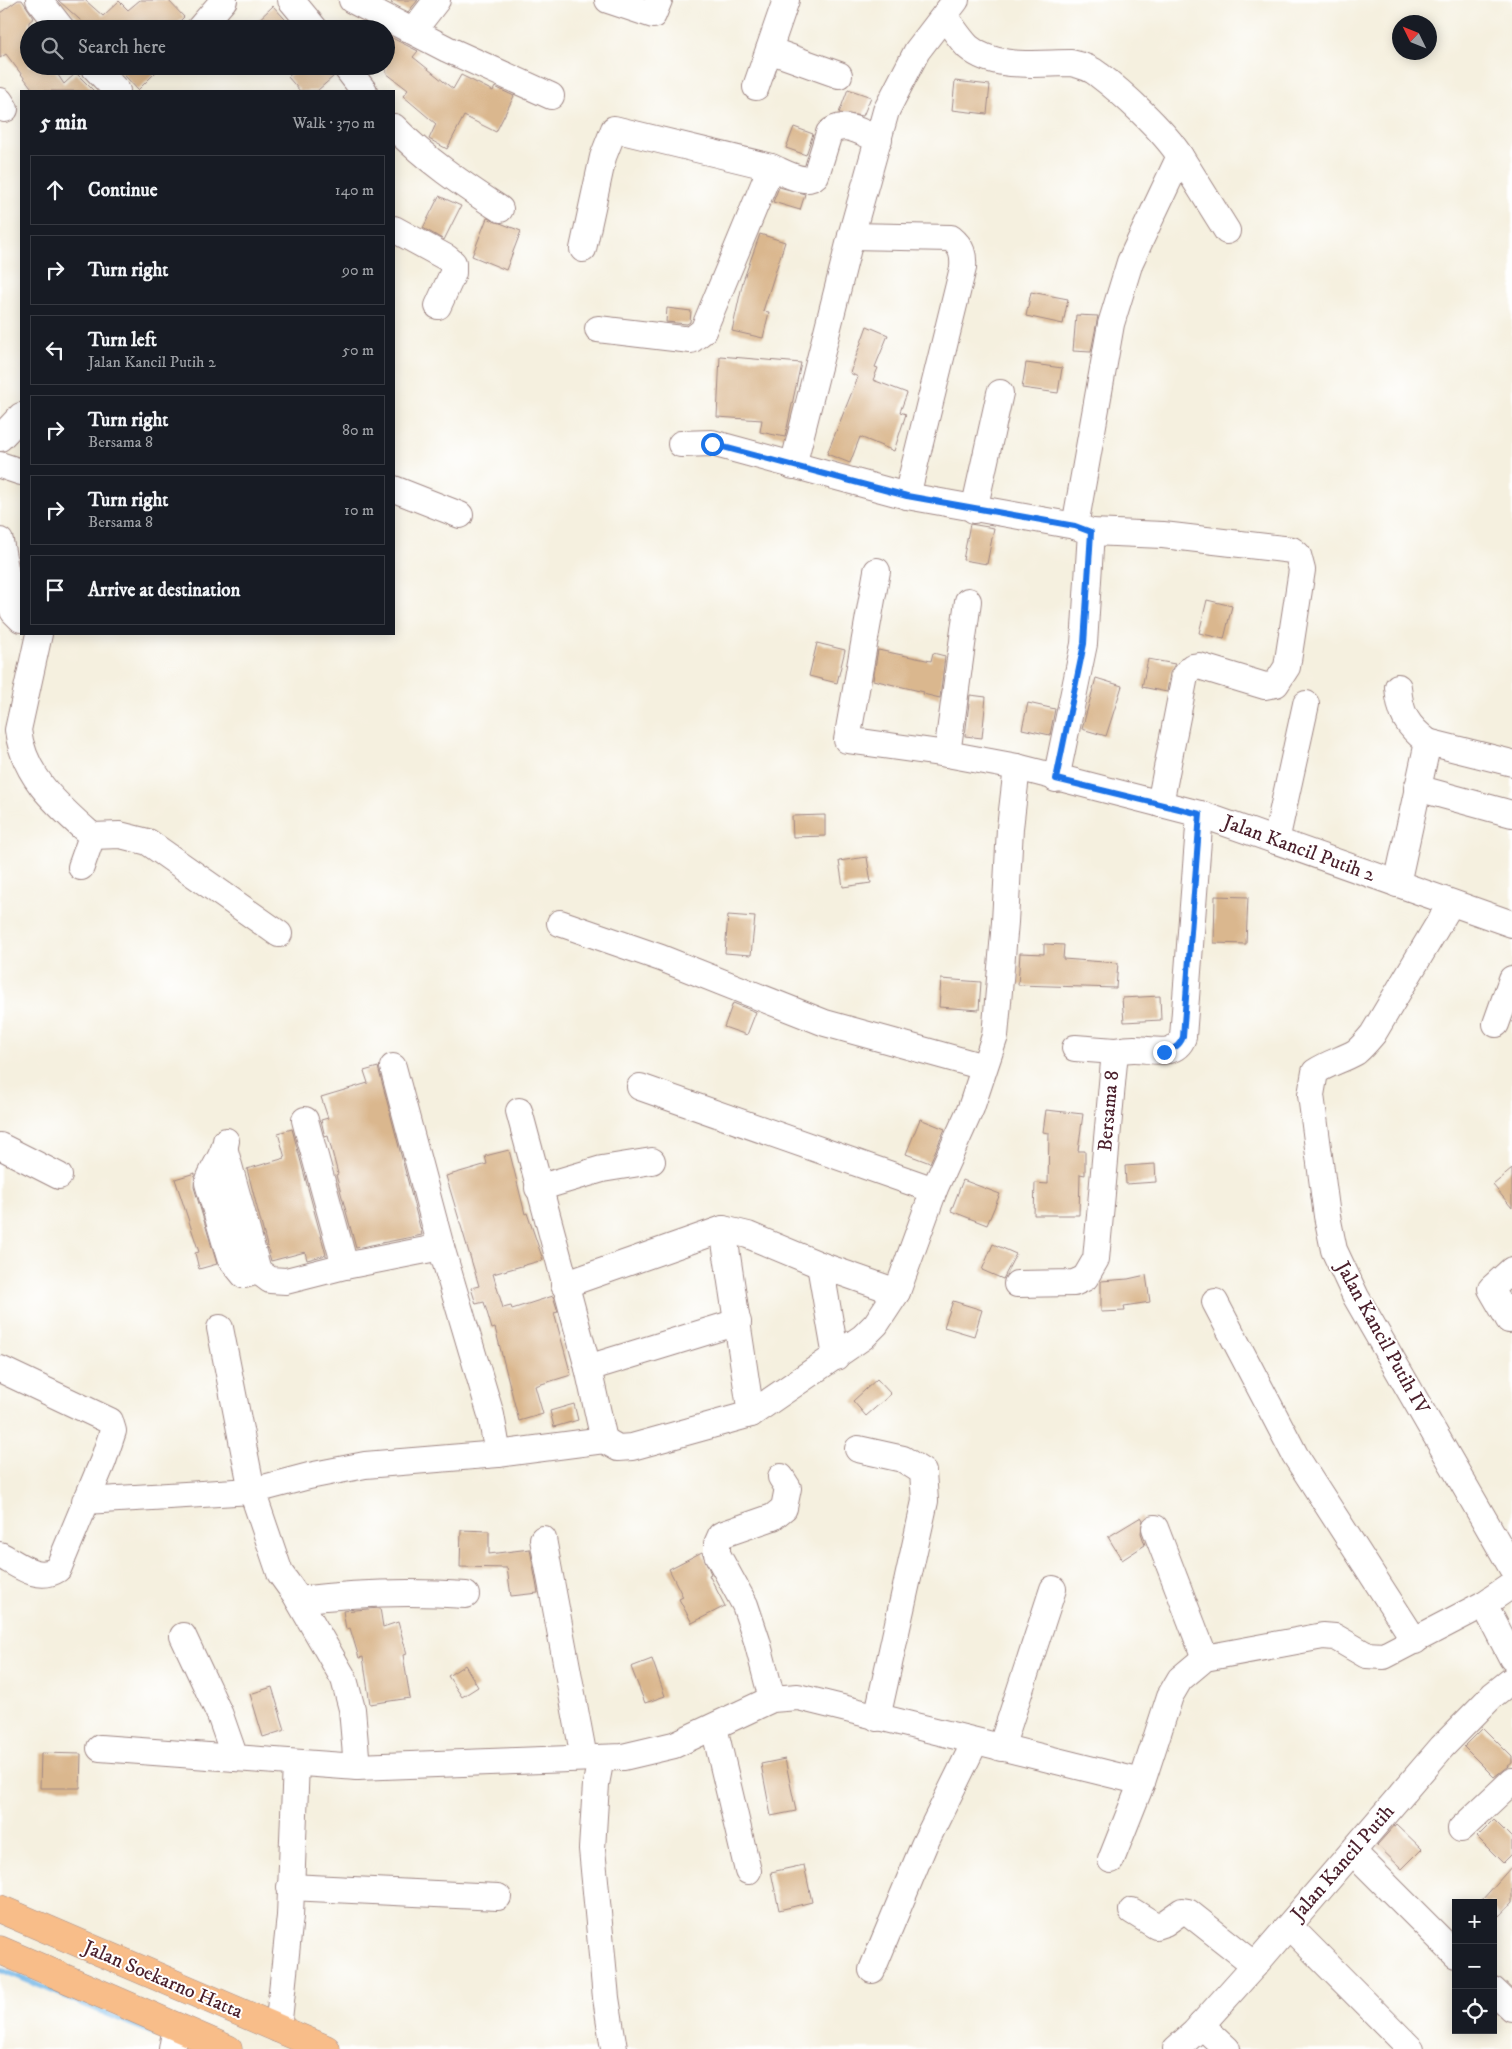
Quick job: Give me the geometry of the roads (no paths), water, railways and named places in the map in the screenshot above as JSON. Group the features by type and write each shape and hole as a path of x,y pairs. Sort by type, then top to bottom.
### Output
{"highway":[{"name":"Jalan Soekarno Hatta","path":"0,1909 326,2049"},
{"name":"Jalan Soekarno Hatta","path":"0,1950 174,2038 228,2049"}],"street":[{"path":"207,20 224,0"},
{"path":"291,0 308,20"},
{"path":"352,0 391,20"},
{"path":"413,31 437,0"},
{"path":"608,0 653,15 659,0"},
{"path":"756,87 786,0"},
{"path":"45,2 56,20"},
{"path":"793,466 851,236 886,111 916,51 950,8 968,46 979,54 997,62 1071,63 1098,74 1170,140 1227,232"},
{"path":"395,22 482,66 551,96"},
{"path":"768,50 839,75"},
{"path":"102,75 116,90"},
{"path":"352,75 363,90"},
{"path":"583,249 603,156 614,128 770,167 805,180 812,179 816,175 829,133 834,128 842,126 878,140"},
{"path":"395,128 416,150 442,171 500,209"},
{"path":"1056,779 1084,644 1083,529 1111,324 1130,262 1180,156"},
{"path":"598,329 692,340 698,337 703,331 770,167"},
{"path":"395,230 447,258 453,264 453,273 438,306"},
{"path":"851,236 951,238 958,243 964,255 907,496"},
{"path":"974,510 1000,393"},
{"path":"0,438 20,417"},
{"path":"681,444 712,444 907,496 1083,529 1163,535 1292,550 1298,555 1302,570 1287,667 1276,684 1265,686 1198,666 1192,667 1185,676 1160,804"},
{"path":"0,465 20,472"},
{"path":"395,489 460,515"},
{"path":"0,541 4,590 13,611 20,618"},
{"name":"Jalan Kancil Putih 2","path":"877,571 846,740 946,754 1017,767 1056,779 1200,814 1512,924"},
{"path":"946,754 968,601"},
{"path":"39,635 38,650 18,730 20,746 46,793 92,836 120,835 148,842 278,934"},
{"path":"1398,687 1398,698 1407,723 1411,729 1428,742 1512,763"},
{"path":"1276,841 1306,704"},
{"path":"1397,884 1428,742"},
{"path":"85,1501 252,1491 309,1476 365,1465 498,1454 604,1440 618,1448 632,1447 751,1414 836,1357 876,1324 897,1292 934,1190 971,1108 995,1036 1005,922 1010,828 1017,767"},
{"path":"1417,788 1512,814"},
{"name":"Bersama 8","path":"1017,1284 1074,1283 1084,1278 1096,1259 1115,1051 1134,1049 1164,1052 1181,1043 1200,814"},
{"path":"81,866 92,836"},
{"name":"Jalan Kancil Putih IV","path":"1451,903 1373,1034 1358,1050 1342,1060 1328,1064 1315,1072 1311,1095 1327,1216 1334,1250 1356,1297 1512,1568"},
{"path":"560,923 661,958 825,1022 984,1067"},
{"path":"1496,1024 1512,979"},
{"path":"1075,1048 1115,1051"},
{"path":"393,1066 441,1247 491,1416 498,1454"},
{"path":"640,1087 934,1190"},
{"path":"519,1111 564,1285 588,1368 604,1440"},
{"path":"305,1120 345,1266"},
{"path":"226,1142 208,1183 230,1258 244,1275 258,1271 270,1280 286,1282 345,1266 441,1247"},
{"path":"0,1146 59,1176"},
{"path":"538,1188 602,1169 652,1161"},
{"path":"564,1285 723,1229 748,1235 820,1265 897,1292"},
{"path":"723,1229 751,1414"},
{"path":"820,1265 836,1357"},
{"path":"1509,1320 1491,1289 1512,1270"},
{"path":"1215,1302 1295,1455 1415,1641"},
{"path":"588,1368 738,1322"},
{"path":"220,1328 252,1491 280,1572 299,1600 344,1678 352,1709 357,1767"},
{"path":"0,1369 110,1420 113,1432 58,1569 49,1575 39,1575 0,1555"},
{"path":"858,1449 903,1459 923,1472 925,1480 925,1501 877,1718"},
{"path":"772,1699 745,1605 717,1554 717,1544 721,1535 773,1517 784,1508 788,1488 781,1477"},
{"path":"1156,1528 1205,1658"},
{"path":"543,1539 592,1758 596,1784 592,1849 605,1988 614,2049"},
{"path":"1111,1860 1142,1782 1170,1696 1180,1679 1205,1658 1323,1636 1335,1637 1366,1655 1384,1656 1484,1604 1512,1585"},
{"path":"1001,1748 1053,1589"},
{"path":"299,1600 332,1596 422,1592 466,1595"},
{"path":"1484,1604 1512,1658"},
{"path":"183,1636 220,1714 235,1758"},
{"name":"Jalan Kancil Putih","path":"1176,2049 1201,2025 1255,1965 1442,1747 1493,1695 1512,1680"},
{"path":"100,1748 357,1767 623,1757 674,1745 772,1699 798,1697 1142,1782"},
{"path":"714,1727 748,1871"},
{"path":"872,1970 924,1845 975,1742"},
{"path":"278,2029 290,1886 296,1763"},
{"path":"1461,1829 1512,1780"},
{"path":"1353,1852 1452,1951"},
{"path":"290,1886 498,1897"},
{"path":"1132,1911 1156,1926 1165,1924 1182,1911 1188,1912 1255,1965"},
{"path":"1289,1926 1411,2049"},
{"path":"1497,1994 1512,2008"},
{"path":"1201,2025 1227,2049"}],"waterway":[{"path":"0,1969 167,2039"}]}
